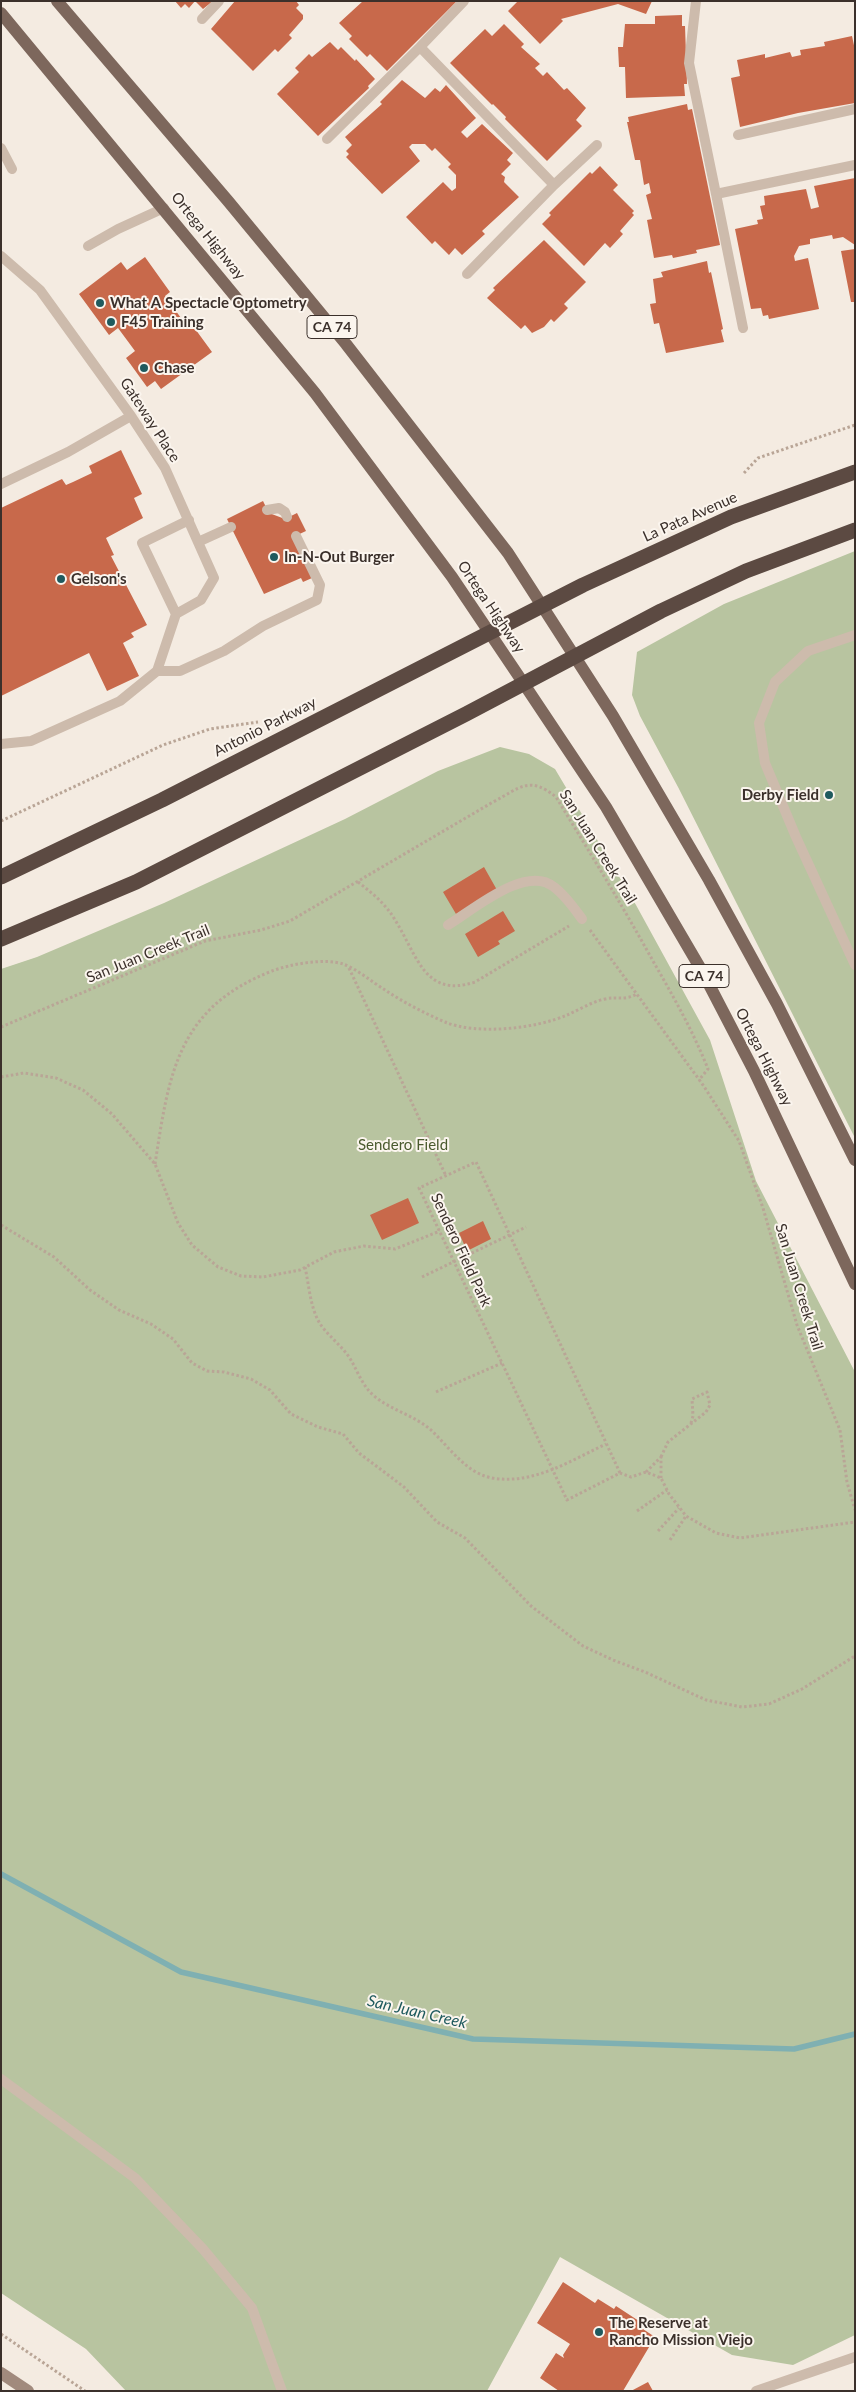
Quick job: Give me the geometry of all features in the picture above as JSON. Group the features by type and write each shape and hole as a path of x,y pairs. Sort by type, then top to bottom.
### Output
{"highway":[{"name":"La Pata Avenue","path":"543,605 731,517 855,472"},
{"path":"1,939 136,882 524,684 661,611 746,571 855,530"},
{"name":"Antonio Parkway","path":"1,877 162,800 543,605"}],"main road":[{"name":"CA 74","path":"57,1 228,201 346,344 449,474 508,553 576,656 709,880 777,1004 855,1160"},
{"name":"Ortega Highway","path":"1,13 315,393 452,577 524,684 606,807 702,971 754,1071 855,1284"}],"street":[{"path":"1,2373 28,2391"}],"lane":[{"path":"202,19 218,1"},
{"path":"327,139 464,1"},
{"path":"696,1 690,63 743,328"},
{"path":"420,47 554,185"},
{"path":"738,135 855,109"},
{"path":"468,274 554,185 597,145"},
{"path":"1,148 12,169"},
{"path":"716,194 855,165"},
{"path":"88,246 118,229 164,208"},
{"name":"Gateway Place","path":"1,256 40,290 131,416 165,468 214,578 201,600 176,614"},
{"path":"1,484 68,452 131,416"},
{"path":"267,510 279,508 285,512 287,517"},
{"path":"1,744 30,741 120,701 157,671 176,614 142,544 189,520"},
{"path":"198,542 231,527"},
{"path":"157,671 180,671 224,651 263,626 317,600 320,585 296,536"},
{"path":"855,634 808,651 775,682 759,724 765,763 796,837 855,965"},
{"path":"448,926 518,882 535,879 553,886 582,919"},
{"path":"1,2078 135,2178 203,2249 252,2308 282,2391"},
{"path":"756,2391 855,2357"}],"path":[{"path":"744,473 758,458 855,425"},
{"path":"1,820 163,745 210,729 258,722"},
{"name":"San Juan Creek Trail","path":"1,1028 204,941 261,930 290,921 493,802 527,785 542,786 556,797 613,889 671,993 699,1046 708,1069 699,1080"},
{"path":"358,882 376,895 395,919 418,963 434,982 448,987 461,987 475,982 532,946 582,919"},
{"name":"San Juan Creek Trail","path":"582,919 699,1080 739,1141 760,1200 797,1325 840,1430 847,1482 855,1510"},
{"path":"155,1164 168,1087 179,1056 195,1027 216,1002 254,978 284,966 306,963 342,963 396,997 447,1023 493,1030 536,1026 606,999 627,999 637,994"},
{"path":"348,967 446,1176"},
{"path":"1,1077 24,1073 56,1078 83,1090 112,1114 155,1164 178,1223 192,1246 218,1267 241,1276 263,1277 305,1267 334,1252 364,1246 396,1249 440,1231"},
{"name":"Sendero Field Park","path":"620,1473 567,1500 419,1188 476,1162 620,1473 631,1477 646,1472 661,1478"},
{"path":"1,1225 54,1257 90,1290 112,1305 151,1324 173,1339 192,1363 207,1371 224,1372 251,1379 270,1390 292,1414 318,1427 343,1434 359,1453 404,1487 437,1522 465,1538 537,1612 583,1646 646,1672 706,1700 742,1706 769,1704 822,1678 855,1656"},
{"path":"422,1277 526,1227"},
{"path":"305,1267 313,1307 320,1323 345,1351 358,1376 371,1394 429,1429 474,1473 492,1478 516,1479 542,1474 606,1444"},
{"path":"436,1392 502,1363"},
{"path":"646,1472 661,1457 668,1442 691,1423 701,1418 710,1405 707,1392 692,1399 693,1416 691,1423"},
{"path":"661,1457 661,1478 679,1508 686,1516 716,1532 740,1538 855,1522"},
{"path":"637,1511 667,1490"},
{"path":"658,1531 679,1508"},
{"path":"670,1540 686,1516"},
{"path":"1,2334 85,2391"}],"green space":[{"path":"855,551 855,1138 678,787 640,716 632,695 637,652 724,604"},
{"name":"Sendero Field","path":"500,747 529,754 555,769 636,905 710,1040 756,1181 855,1372 855,2335 793,2365 732,2355 560,2257 487,2391 126,2391 86,2349 1,2293 1,969 37,957 164,903 345,819 438,771"}],"building":[{"path":"175,1 195,1 189,8 185,4 181,8"},
{"path":"195,1 213,1 203,9"},
{"path":"235,1 296,1 299,5 296,8 303,15 303,19 289,35 292,38 278,52 275,49 253,71 211,29"},
{"path":"363,1 457,1 387,71 370,54 367,57 349,39 352,36 339,23"},
{"path":"518,1 652,1 646,14 618,4 561,19 563,21 540,44 508,11"},
{"path":"682,15 682,26 685,26 687,84 684,84 685,96 626,98 625,67 619,67 618,47 623,47 625,24 655,24 655,16"},
{"path":"504,24 524,44 521,47 540,64 535,68 543,76 547,72 564,90 567,88 586,108 576,120 582,126 547,161 505,119 506,117 450,63 485,29 492,36"},
{"path":"852,36 855,50 855,103 798,113 740,127 731,78 740,76 737,60 765,54 765,58 790,52 792,57 801,55 800,50 825,46 824,42"},
{"path":"330,42 338,50 341,47 355,61 356,59 375,79 368,86 369,88 318,136 277,94 299,72 295,68 309,54 312,57"},
{"path":"402,80 425,98 435,88 440,92 446,85 476,118 461,132 467,138 482,124 513,153 507,160 511,164 501,174 505,177 504,182 519,197 482,231 485,234 462,255 455,248 449,255 435,241 432,244 406,217 443,182 452,191 456,188 456,175 448,167 451,164 435,148 432,151 425,144 412,144 409,147 420,161 382,194 346,157 349,154 346,151 352,145 345,137 382,104 380,102"},
{"path":"687,104 688,110 692,109 720,245 696,250 697,253 673,258 672,255 654,258 647,220 652,219 646,195 651,193 649,183 644,185 640,160 635,160 627,122 629,122 628,117"},
{"path":"600,166 618,185 613,190 634,211 632,213 634,215 620,231 623,234 610,248 605,243 584,266 542,224 551,215 549,213 590,172 592,174"},
{"path":"855,178 855,245 843,237 833,239 832,235 810,239 810,244 799,246 794,256 795,261 808,258 819,309 769,319 768,315 763,316 761,308 751,309 735,229 758,224 757,220 763,219 760,206 765,205 764,196 806,189 811,209 819,207 814,186"},
{"path":"544,240 586,282 564,304 568,308 554,322 551,319 544,327 532,333 525,325 521,329 487,298 495,290 493,288"},
{"path":"855,249 855,302 851,302 841,251"},
{"path":"145,257 170,292 165,296 189,329 193,326 212,352 161,389 155,381 147,387 126,358 135,351 118,328 109,335 79,294 121,262 127,270"},
{"path":"707,261 723,329 721,330 724,342 666,353 659,323 654,324 650,304 656,303 653,279 663,277 661,272"},
{"name":"Gelson's","path":"121,450 142,494 134,498 143,518 106,538 114,555 111,556 147,625 131,633 134,637 123,643 139,676 107,691 89,653 1,696 1,508 62,479 66,485 92,473 89,466"},
{"name":"In-N-Out Burger","path":"263,501 269,513 285,519 297,513 306,531 293,537 312,578 303,582 301,578 264,594 227,519"},
{"path":"484,867 497,890 456,914 443,892"},
{"path":"503,911 515,931 498,941 500,944 478,957 465,934"},
{"path":"408,1198 419,1223 382,1240 370,1215"},
{"path":"483,1221 491,1239 467,1251 459,1233"},
{"name":"The Reserve at Rancho Mission Viejo","path":"563,2282 595,2303 598,2299 614,2309 616,2306 642,2323 640,2327 655,2337 623,2391 559,2391 540,2378 556,2353 564,2358 563,2355 570,2344 537,2323"},
{"name":"The Reserve at Rancho Mission Viejo","path":"648,2382 653,2391 631,2391"}],"waterway":[{"name":"San Juan Creek","path":"1,1874 181,1972 473,2039 794,2049 855,2034"}],"place":[{"name":"What A Spectacle Optometry","path":"100,303"},
{"name":"F45 Training","path":"111,322"},
{"name":"Chase","path":"144,368"},
{"name":"In-N-Out Burger","path":"274,557"},
{"name":"Gelson's","path":"61,579"},
{"name":"Derby Field","path":"829,795"},
{"name":"The Reserve at Rancho Mission Viejo","path":"599,2332"}]}
